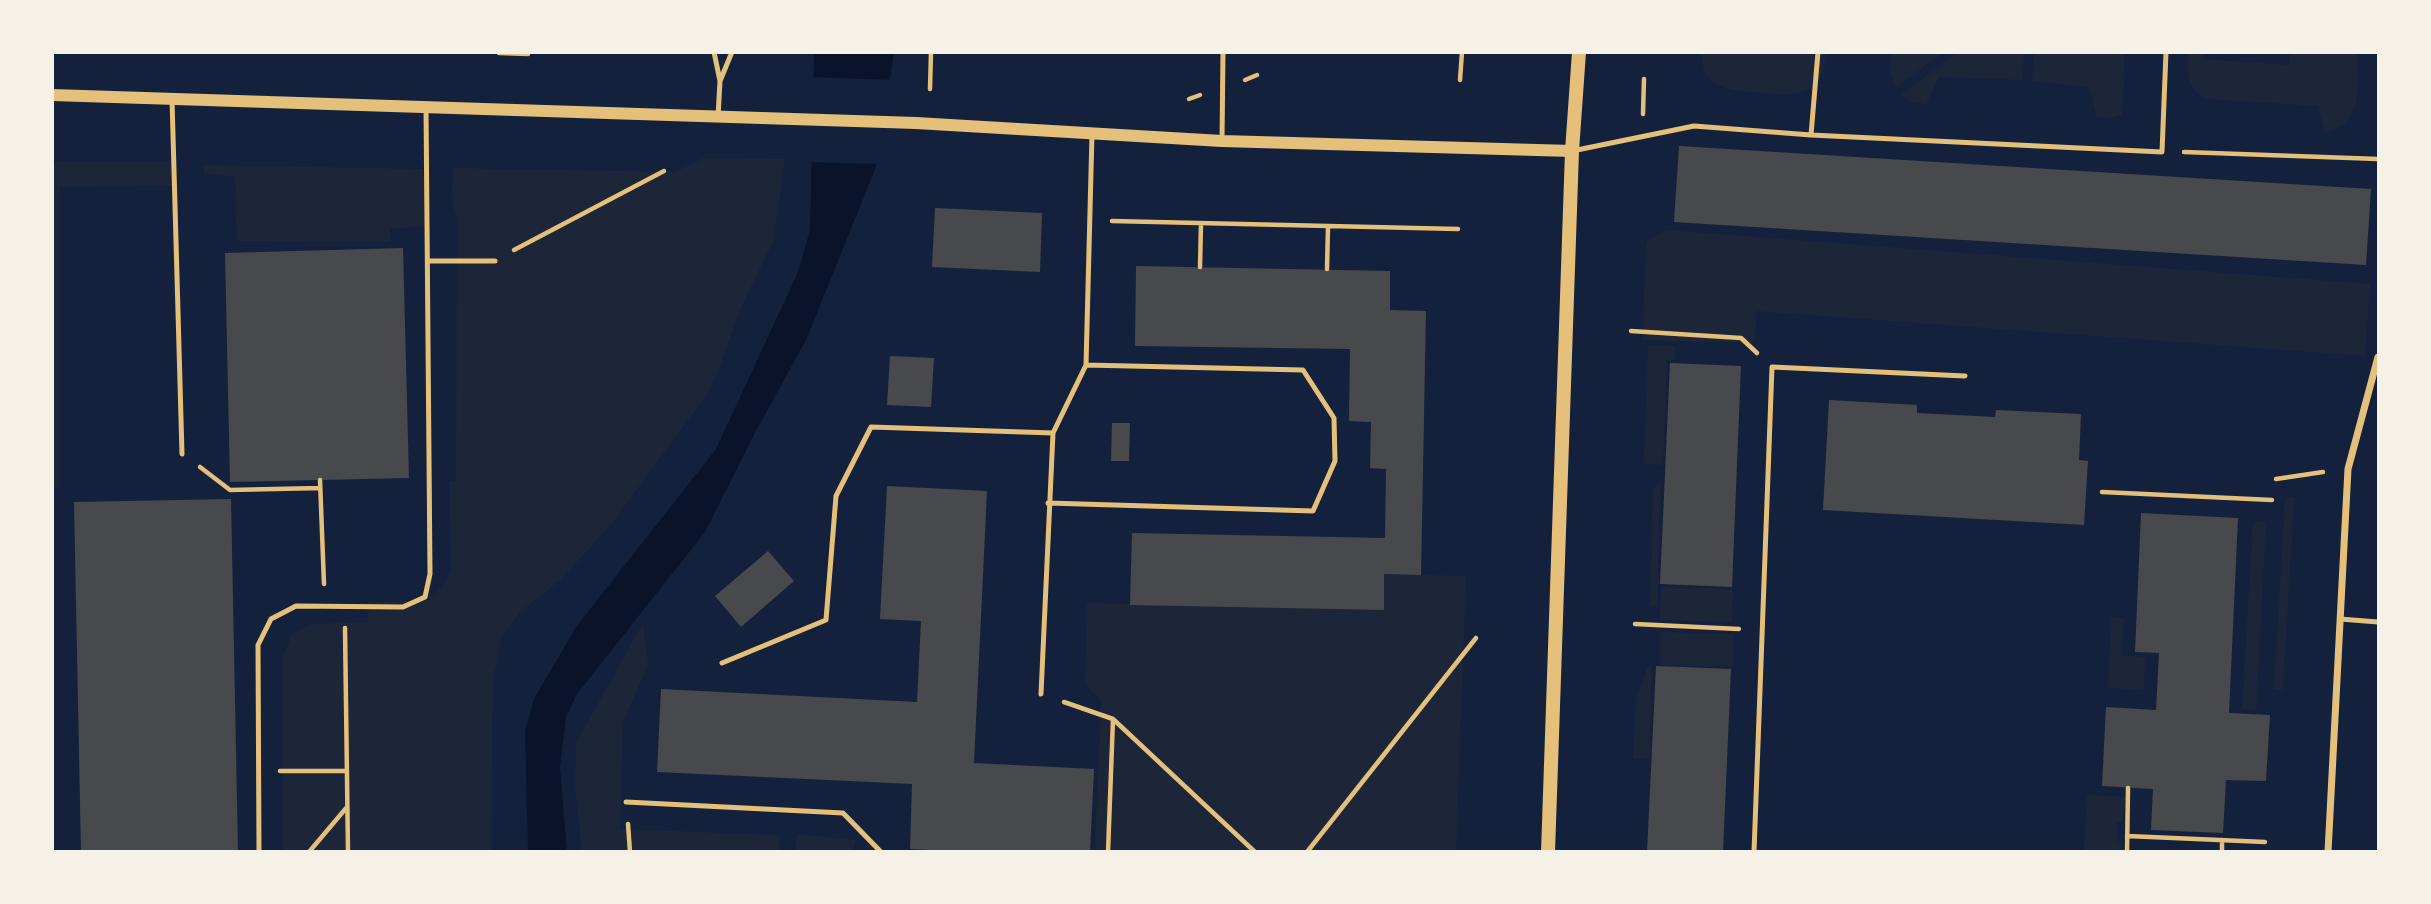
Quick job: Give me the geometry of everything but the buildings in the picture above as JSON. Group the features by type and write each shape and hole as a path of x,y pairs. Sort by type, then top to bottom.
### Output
{"main road":[{"path":"1548,852 1572,151 1579,52"}],"street":[{"path":"52,95 916,123 1222,141 1572,151"},
{"path":"2328,852 2348,469 2378,357"}],"lane":[{"path":"714,52 720,81 718,117"},
{"path":"720,81 732,52"},
{"path":"1222,141 1223,52"},
{"path":"1811,135 1818,52"},
{"path":"1572,151 1694,126 1811,135 2162,152 2166,52"},
{"path":"172,99 182,454"},
{"path":"259,852 258,645 271,619 296,606 403,607 425,597 430,574 426,107"},
{"path":"1041,694 1053,433 1086,365 1092,134"},
{"path":"428,261 495,261"},
{"path":"1048,503 1313,511 1335,461 1334,418 1303,370 1086,365"},
{"path":"1754,852 1772,367 1965,376"},
{"path":"722,663 826,620 836,496 871,427 1053,433"},
{"path":"2340,619 2378,622"},
{"path":"626,802 843,813 881,852"}],"path":[{"path":"930,89 931,52"},
{"path":"1460,80 1462,52"},
{"path":"499,53 528,54"},
{"path":"2162,152 2378,159"},
{"path":"495,261 664,171"},
{"path":"1115,221 1458,229"},
{"path":"1200,267 1201,223"},
{"path":"1327,270 1328,226"},
{"path":"1631,331 1741,338 1772,367"},
{"path":"182,454 230,490 320,488"},
{"path":"2276,479 2348,469"},
{"path":"320,480 325,606"},
{"path":"2102,492 2272,500"},
{"path":"345,605 348,852"},
{"path":"1635,624 1763,630"},
{"path":"1307,852 1476,638"},
{"path":"1041,694 1113,719 1255,852"},
{"path":"1108,852 1113,719"},
{"path":"258,771 347,771"},
{"path":"2127,852 2128,788"},
{"path":"309,852 348,807"},
{"path":"2127,836 2265,842"},
{"path":"2222,840 2222,852"}],"shaded area":[{"path":"1891,52 1942,53 1896,88 1890,71"},
{"path":"814,53 894,53 876,167 806,340 705,532 577,694 566,717 560,767 567,851 528,851 525,731 534,699 576,627 716,449 798,272 810,230"},
{"path":"1702,53 1826,53 1820,78 1813,86 1796,93 1773,94 1739,91 1720,86 1706,74"},
{"path":"1956,53 2024,53 2022,80 1939,77 1926,105 1912,102 1901,95"},
{"path":"2034,53 2122,54 2125,58 2122,115 2111,118 2097,117 2089,87 2032,81"},
{"path":"2188,53 2203,53 2203,59 2289,65 2290,53 2357,53 2358,90 2353,112 2338,128 2325,133 2318,106 2207,99 2192,86 2188,74"},
{"path":"704,158 785,159 773,242 741,307 717,374 705,397 612,523 561,580 521,611 501,639 493,681 492,851 283,851 283,656 292,634 313,624 368,622 368,602 421,601 433,596 444,584 451,567 449,482 456,480 457,219 452,199 453,168 675,172"},
{"path":"172,161 172,186 60,187 60,488 52,488 52,162"},
{"path":"204,165 423,169 427,226 390,229 390,242 237,241 235,176 204,175"},
{"path":"1667,230 2370,284 2365,356 1756,311 1755,343 1643,340 1646,242"},
{"path":"1648,345 1675,346 1675,360 1667,360 1663,465 1644,464"},
{"path":"1661,481 1657,607 1650,606 1653,490"},
{"path":"2285,497 2294,497 2283,690 2274,689"},
{"path":"2253,521 2266,522 2256,710 2242,709"},
{"path":"1384,574 1466,576 1456,851 1095,851 1101,700 1085,685 1087,603 1384,610"},
{"path":"1661,587 1733,589 1732,622 1660,620"},
{"path":"2111,617 2124,618 2122,655 2145,657 2144,690 2108,688"},
{"path":"643,623 648,665 623,722 620,829 780,835 778,851 582,851 575,789 576,743"},
{"path":"1660,632 1733,634 1733,667 1660,665"},
{"path":"1652,665 1650,759 1633,758 1636,699 1648,666"},
{"path":"2087,795 2125,797 2123,822 2117,822 2117,841 2122,842 2122,851 2084,851"},
{"path":"797,834 856,840 853,851 796,851"}],"pier":[{"path":"810,77 893,80 880,164 808,162"}]}
